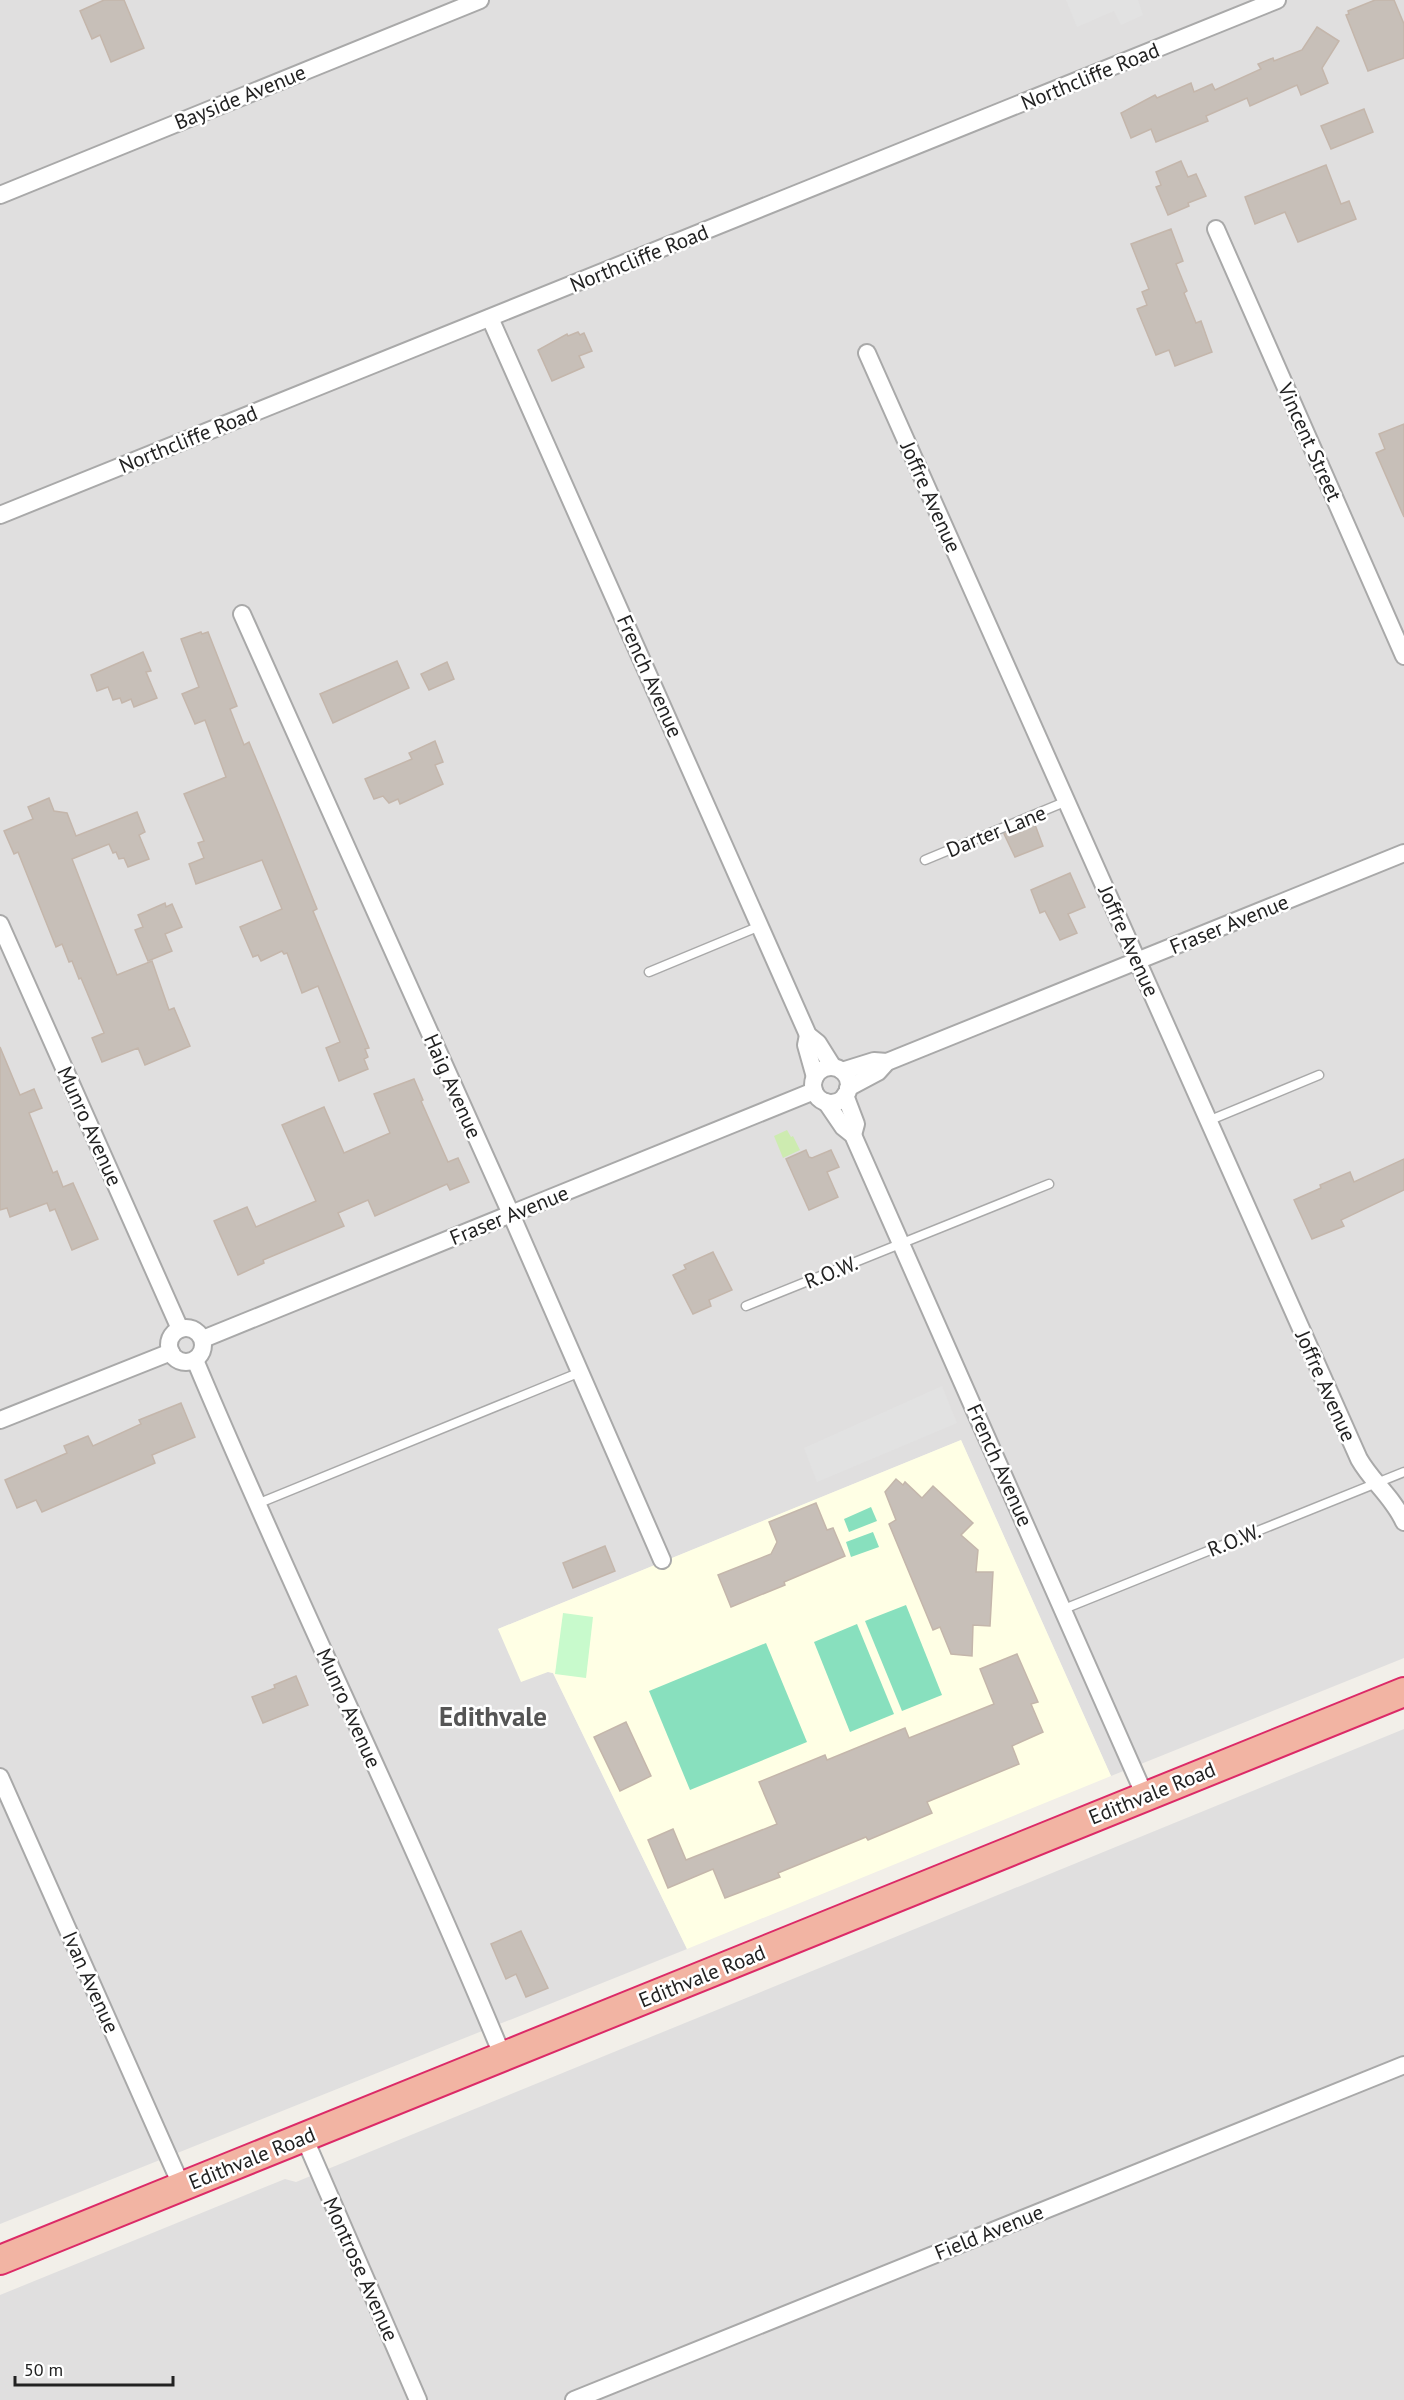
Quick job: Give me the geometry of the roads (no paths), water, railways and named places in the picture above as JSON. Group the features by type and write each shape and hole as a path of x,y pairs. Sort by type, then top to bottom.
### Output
{"highway":[{"name":"Edithvale Road","path":"0,2260 1404,1692"}],"street":[{"name":"Bayside Avenue","path":"0,195 480,0"},
{"name":"Northcliffe Road","path":"0,515 1277,0"},
{"name":"Vincent Street","path":"1216,229 1404,656"},
{"name":"French Avenue","path":"490,318 808,1035 818,1043 838,1069"},
{"name":"Joffre Avenue","path":"867,353 1359,1460 1395,1505 1404,1522"},
{"name":"Haig Avenue","path":"242,614 511,1215 662,1560"},
{"name":"Fraser Avenue","path":"847,1092 878,1072 887,1062 1404,853"},
{"name":"Munro Avenue","path":"0,924 180,1329"},
{"name":"French Avenue","path":"808,1035 806,1045 818,1090 843,1127 853,1135 1145,1796"},
{"name":"Fraser Avenue","path":"838,1069 874,1061 887,1062"},
{"path":"824,1068 838,1069 846,1076 847,1092 836,1102 818,1090 824,1068"},
{"name":"Fraser Avenue","path":"203,1339 818,1090"},
{"name":"French Avenue","path":"847,1092 856,1124 853,1135"},
{"path":"184,1327 195,1329 203,1339 203,1350 195,1360 181,1361 171,1352 169,1341 171,1336 180,1329 184,1327"},
{"path":"0,1420 171,1352"},
{"name":"Munro Avenue","path":"195,1360 257,1504 434,1895 503,2057"},
{"name":"Ivan Avenue","path":"0,1777 182,2187"},
{"name":"Field Avenue","path":"574,2400 1404,2065"},
{"name":"Montrose Avenue","path":"304,2137 418,2400"}],"lane":[{"name":"Darter Lane","path":"925,860 1067,801"},
{"path":"649,972 760,926"},
{"path":"1208,1121 1319,1075"},
{"name":"R.O.W.","path":"746,1306 1049,1184"},
{"path":"257,1504 578,1372"},
{"name":"R.O.W.","path":"1064,1610 1404,1472"}],"district":[{"name":"Edithvale","path":"493,1716"}]}
